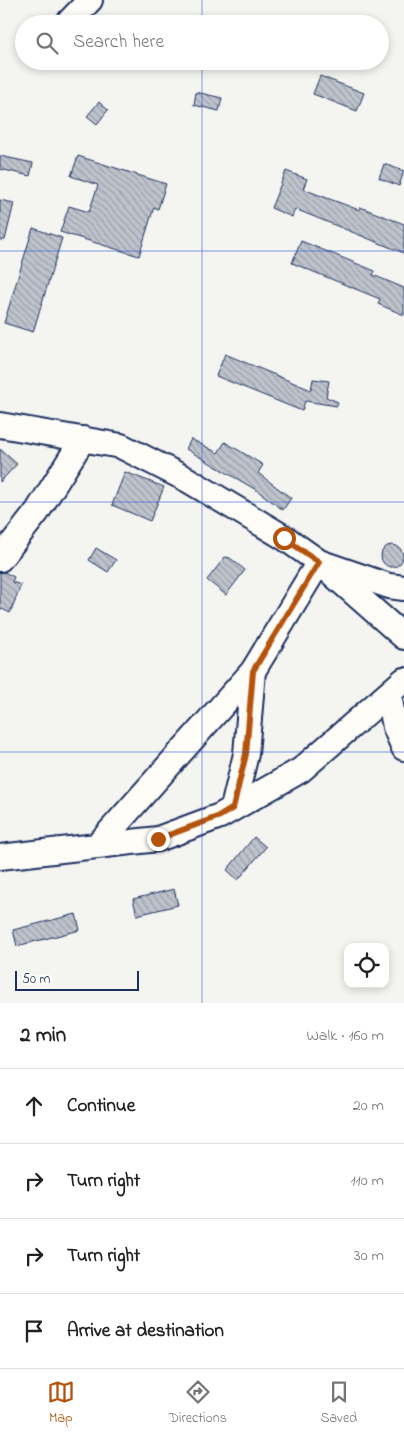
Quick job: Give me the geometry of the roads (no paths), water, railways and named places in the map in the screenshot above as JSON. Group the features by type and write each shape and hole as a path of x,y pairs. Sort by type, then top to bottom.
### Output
{"street":[{"path":"76,15 90,0"},
{"path":"0,425 120,446 188,480 284,538 319,562 404,637"},
{"path":"0,559 37,512 82,439"},
{"path":"319,562 389,586 404,588"},
{"path":"98,846 253,671 319,562"},
{"path":"233,808 246,754 253,671"},
{"path":"0,857 158,839 220,816 301,770 396,687"},
{"path":"396,687 395,727 404,748"}]}
